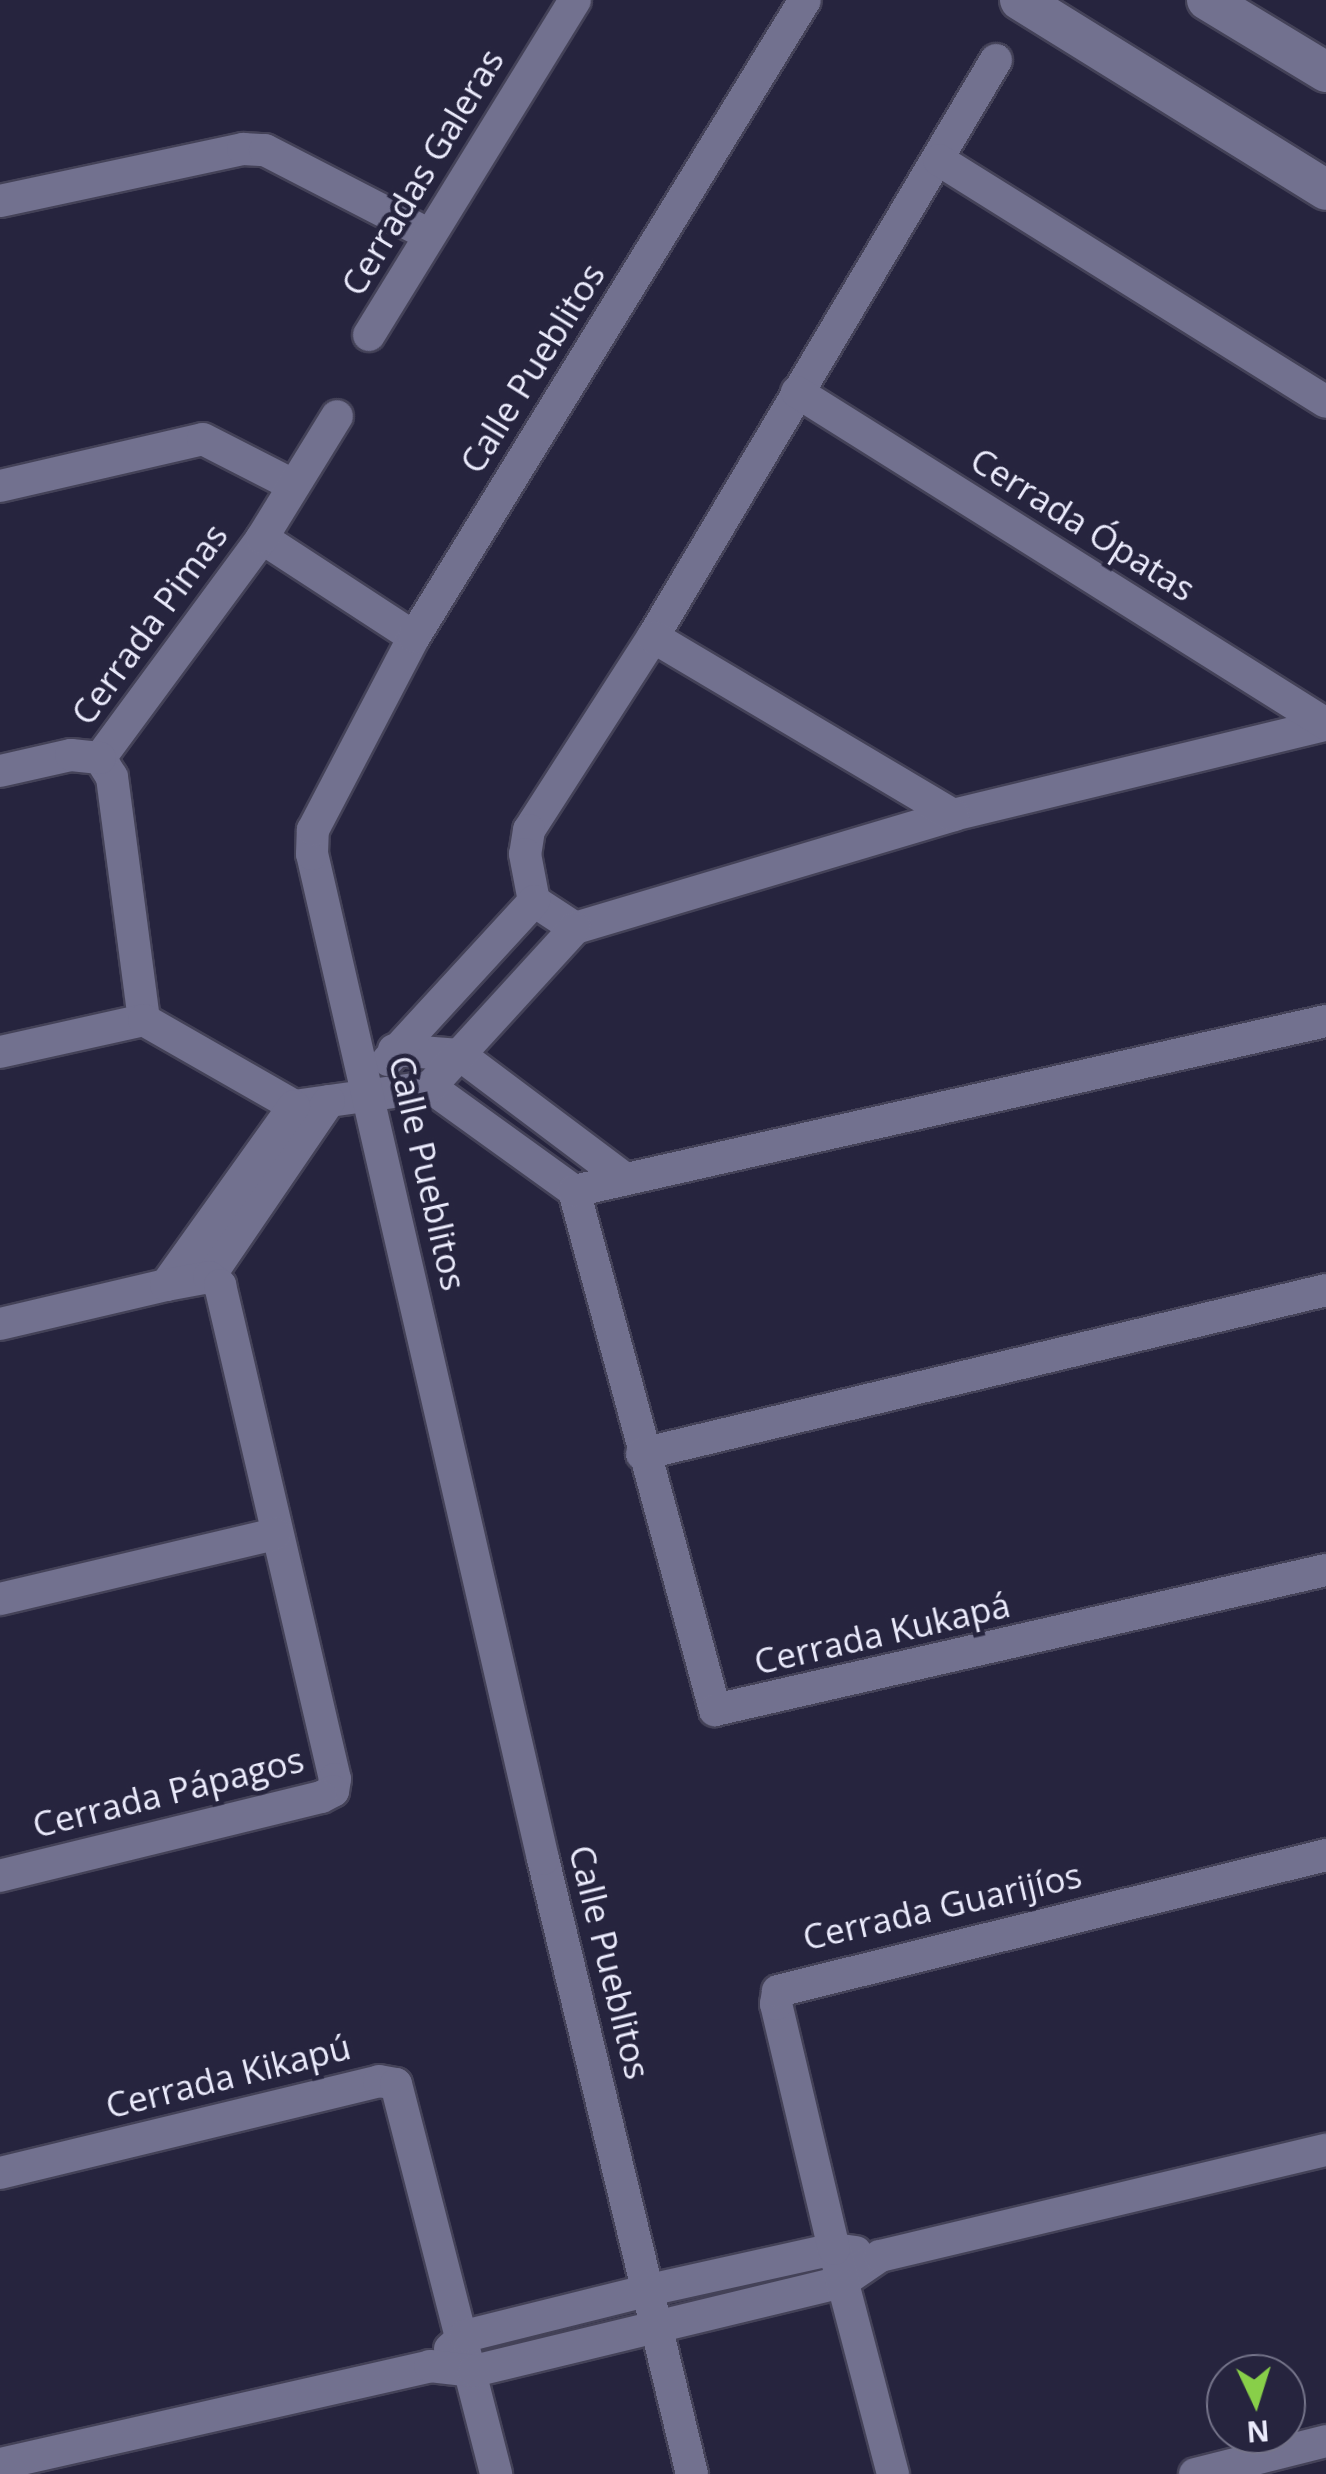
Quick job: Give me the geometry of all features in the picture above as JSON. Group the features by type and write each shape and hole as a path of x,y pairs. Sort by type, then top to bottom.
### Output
{"street":[{"name":"Cerradas Galeras","path":"369,336 426,234 575,0"},
{"name":"Calle Pueblitos","path":"692,2474 543,1859 312,854 313,830 414,636 805,0"},
{"path":"1020,0 1326,190"},
{"path":"1206,0 1326,72"},
{"path":"0,1052 144,1020 294,1106 430,1087 575,928 534,901 525,854 529,830 652,636 996,60"},
{"path":"0,201 244,149 265,150 426,234"},
{"path":"939,160 1326,402"},
{"name":"Cerrada Ópatas","path":"797,392 1326,725"},
{"name":"Cerrada Pimas","path":"100,758 262,538 337,416"},
{"path":"0,486 203,439 293,485"},
{"name":"Cerrada Pimas","path":"262,538 414,636"},
{"path":"652,636 953,815"},
{"name":"Cerrada Ópatas","path":"575,928 953,815 1326,725"},
{"name":"Cerrada Pimas","path":"0,771 71,755 100,758"},
{"name":"Cerrada Pimas","path":"100,758 112,778 144,1020"},
{"path":"370,1095 394,1050 534,901"},
{"path":"430,1087 574,1191 1326,1021"},
{"path":"394,1050 460,1056 624,1178"},
{"path":"0,1324 208,1277 329,1101"},
{"path":"166,1285 294,1106"},
{"name":"Cerrada Kukapá","path":"574,1191 642,1454 715,1710 1326,1570"},
{"name":"Cerrada Pápagos","path":"0,1876 333,1790 335,1779 220,1285 208,1277"},
{"path":"642,1454 1326,1290"},
{"path":"0,1599 275,1534"},
{"name":"Cerrada Guarijíos","path":"893,2474 834,2249 776,2004 778,1991 1326,1856"},
{"name":"Cerrada Kikapú","path":"0,2173 389,2080 396,2084 474,2371 496,2474"},
{"path":"0,2464 430,2366 474,2371 842,2282 880,2256 1326,2150"},
{"path":"430,2366 465,2336 649,2290 834,2249 880,2256"},
{"path":"1194,2474 1326,2441"}]}
